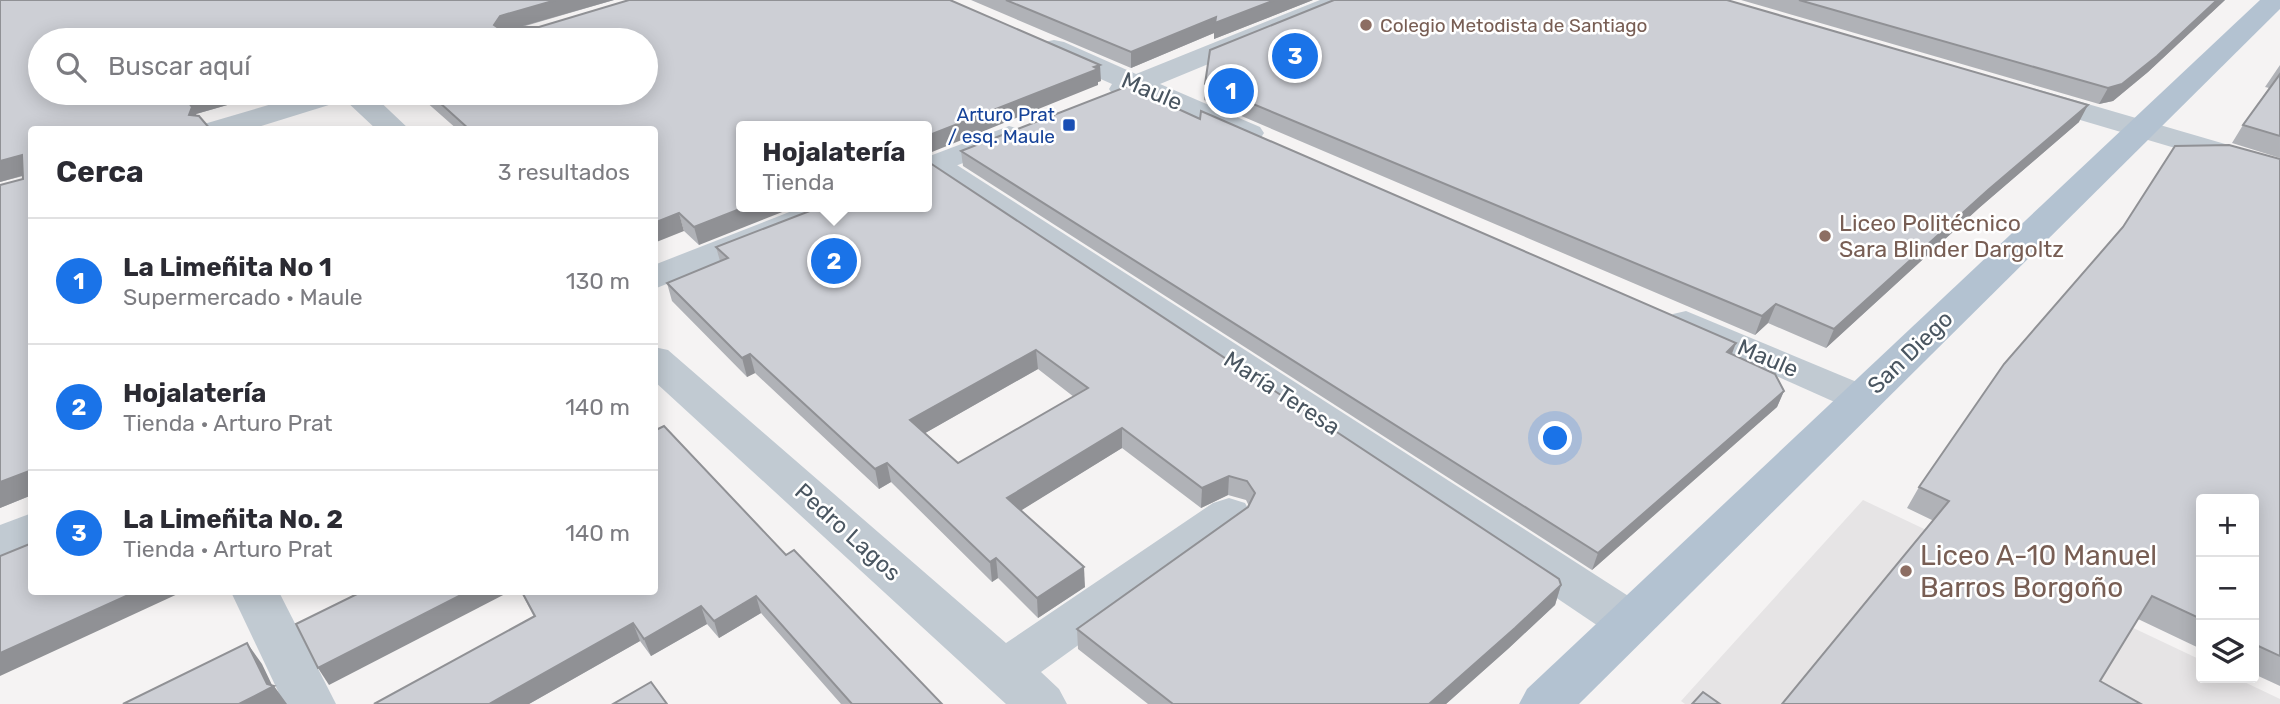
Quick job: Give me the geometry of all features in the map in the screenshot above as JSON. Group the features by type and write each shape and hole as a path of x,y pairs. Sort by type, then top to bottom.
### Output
{"main road":[{"name":"San Diego","path":"1545,704 2275,0"}],"street":[{"path":"1103,97 1342,0"},
{"name":"Maule","path":"1030,38 1281,147"},
{"path":"2007,89 2280,170"},
{"path":"228,126 298,105"},
{"path":"368,105 391,126"},
{"path":"932,167 1038,123"},
{"name":"María Teresa","path":"932,168 1630,622"},
{"path":"658,276 819,212"},
{"name":"Maule","path":"1660,311 1862,398"},
{"name":"Pedro Lagos","path":"658,363 1041,704"},
{"path":"1004,671 1229,514"},
{"path":"0,543 28,532"},
{"path":"256,595 310,704"}],"shaded area":[{"name":"Liceo A-10 Manuel Barros Borgoño","path":"1863,500 2196,658 2196,683 2246,683 2280,699 2280,704 1685,704 1681,701"}],"building":[{"path":"0,0 556,0 500,16 494,25 539,27 629,0 950,0 1100,65 1094,67 1098,69 932,134 932,121 736,121 736,211 694,227 679,213 658,221 658,126 466,126 442,105 658,105 658,28 28,28 28,105 190,105 189,115 199,116 208,126 28,126 28,472 0,482 0,185 23,179 22,155 0,161"},
{"path":"1006,0 1275,0 1215,23 1216,17 1131,52"},
{"path":"1334,0 1727,0 2088,105 1988,190 1834,329 1776,304 1762,316 1205,84 1210,50"},
{"path":"1799,0 2217,0 2157,56 2122,84 2108,88"},
{"path":"2280,74 2280,136 2243,125"},
{"path":"1128,86 1200,119 1201,111 1736,343 1727,352 1775,374 1784,391 1598,553 961,151"},
{"path":"2229,145 2280,159 2280,656 2259,646 2259,494 2196,494 2196,617 2152,596 2100,681 2141,704 1782,704 1949,501 1919,487 2004,364 2123,227 2175,146"},
{"path":"932,164 1559,579 1561,585 1429,704 1173,704 1077,629 1248,507 1255,493 1247,481 1229,476 1202,488 1122,428 1007,498 1084,567 1037,598 996,558 990,562 887,463 875,469 750,354 742,358 667,283 728,258 716,247 807,212 932,212","holes":["1036,350 1088,388 958,463 910,420"]},
{"path":"664,426 786,555 794,550 942,704 852,704 756,596 714,621 701,606 644,639 633,623 489,704 374,704 535,616 524,595 658,595 658,429"},
{"path":"28,545 28,595 128,595 0,653 0,556"},
{"path":"355,595 461,595 318,668 296,624"},
{"path":"247,643 267,684 274,686 239,704 123,704"},
{"path":"651,682 667,704 613,704"},
{"path":"1703,692 1720,704 1692,704"}],"place":[{"name":"Colegio Metodista de Santiago","path":"1366,25"},
{"name":"La Limeñita No. 2","path":"1295,56"},
{"name":"La Limeñita No 1","path":"1231,91"},
{"name":"Arturo Prat / esq. Maule","path":"1069,125"},
{"name":"Liceo Politécnico Sara Blinder Dargoltz","path":"1825,236"},
{"name":"Hojalatería","path":"834,261"},
{"name":"Liceo A-10 Manuel Barros Borgoño","path":"1906,571"}]}
